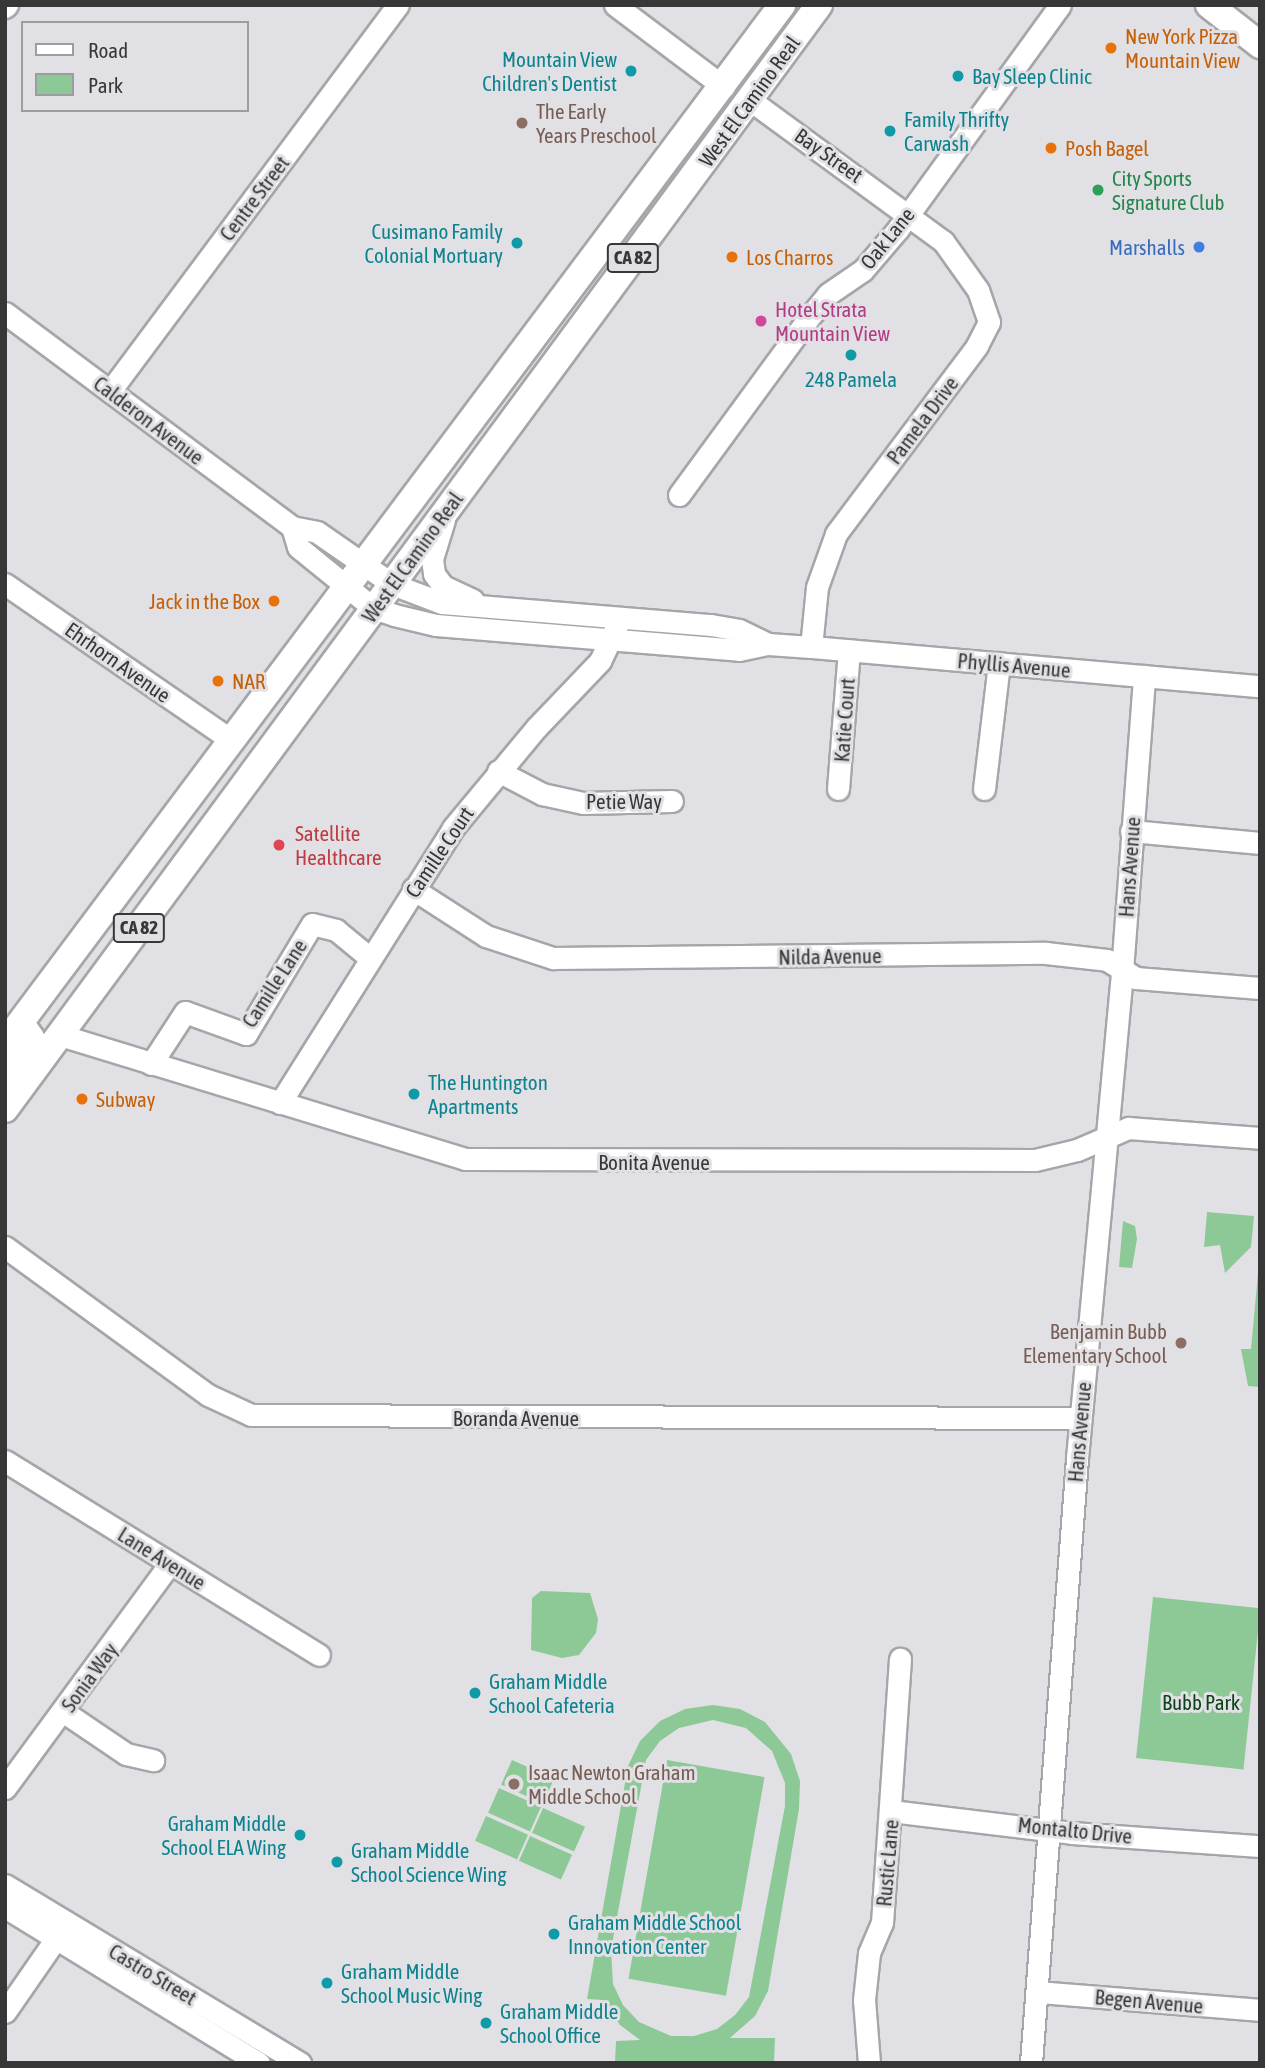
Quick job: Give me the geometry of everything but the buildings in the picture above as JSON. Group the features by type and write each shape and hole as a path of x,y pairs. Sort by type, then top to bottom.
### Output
{"main road":[{"name":"West El Camino Real","path":"13,1033 348,588 541,323 724,87 782,5"},
{"name":"West El Camino Real","path":"5,1109 819,5"},
{"path":"1209,5 1260,46"},
{"path":"60,1035 47,1015 168,848 169,825"},
{"path":"5,1073 31,1038 13,1033"}],"street":[{"name":"Centre Street","path":"110,391 398,5"},
{"path":"615,5 724,87"},
{"name":"Oak Lane","path":"679,495 828,294 863,270 1060,5"},
{"name":"Bay Street","path":"750,100 908,212"},
{"name":"Pamela Drive","path":"811,647 817,587 836,534 977,346 989,322 978,289 953,252 908,212"},
{"name":"Calderon Avenue","path":"5,313 292,527 317,532 365,564"},
{"path":"447,510 432,559 434,574 443,586 487,607"},
{"name":"Calderon Avenue","path":"292,527 298,547 348,588"},
{"name":"Phyllis Avenue","path":"365,564 393,584 442,603 711,625 739,630 768,644"},
{"name":"Ehrhorn Avenue","path":"5,584 231,740"},
{"name":"Phyllis Avenue","path":"348,588 373,608 436,625 739,650 768,644 811,647 1260,686"},
{"name":"Camille Court","path":"280,1103 413,889 498,771 600,661 620,618"},
{"name":"Katie Court","path":"838,789 849,650"},
{"path":"984,789 999,663"},
{"name":"Hans Avenue","path":"1031,2063 1080,1418 1122,971 1144,676"},
{"name":"Petie Way","path":"498,771 542,794 583,803 673,801"},
{"path":"1131,831 1260,843"},
{"name":"Nilda Avenue","path":"413,889 486,936 552,958 1046,953 1107,960 1136,978 1260,988"},
{"name":"Camille Lane","path":"151,1063 185,1012 246,1034 312,925 336,930 370,958"},
{"name":"Bonita Avenue","path":"60,1035 430,1150 489,1161 1035,1160 1077,1150 1128,1128 1260,1138"},
{"name":"Boranda Avenue","path":"5,1247 208,1395 251,1415 1080,1418"},
{"name":"Lane Avenue","path":"8,1467 320,1655"},
{"name":"Sonia Way","path":"5,1788 64,1712 170,1563"},
{"name":"Rustic Lane","path":"869,2063 864,2000 869,1953 882,1923 900,1659"},
{"path":"64,1712 125,1754 153,1760"},
{"name":"Montalto Drive","path":"891,1811 1260,1846"},
{"name":"Castro Street","path":"5,1885 300,2063"},
{"name":"Castro Street","path":"5,1907 258,2063"},
{"path":"5,2012 57,1937"},
{"name":"Begen Avenue","path":"1038,1992 1260,2010"}],"green space":[{"path":"1207,1212 1254,1216 1251,1247 1225,1273 1220,1245 1204,1247"},
{"path":"1123,1221 1135,1226 1137,1239 1132,1268 1119,1267"},
{"path":"1260,1252 1260,1387 1248,1386 1241,1349 1251,1349"},
{"path":"541,1591 590,1593 598,1619 596,1633 579,1655 562,1658 531,1650 532,1598"},
{"name":"Bubb Park","path":"1153,1597 1260,1608 1243,1769 1136,1758"},
{"path":"713,1705 740,1709 765,1722 791,1754 800,1781 799,1809 768,1991 755,2016 730,2038 775,2038 774,2063 615,2063 616,2041 640,2040 620,2025 603,2000 587,1999 628,1766 640,1741 660,1721 685,1709","holes":["713,1720 746,1728 772,1751 785,1783 785,1806 749,1997 735,2015 717,2029 694,2036 671,2036 639,2022 623,2005 613,1984 611,1950 646,1760 660,1741 679,1728"]},
{"path":"512,1760 554,1779 543,1803 501,1785"},
{"path":"667,1760 764,1777 726,1996 628,1979"},
{"path":"499,1788 541,1807 530,1831 488,1813"},
{"path":"543,1808 585,1827 574,1851 532,1833"},
{"path":"486,1816 528,1835 517,1859 475,1841"},
{"path":"530,1836 572,1855 561,1879 519,1861"}],"place":[{"name":"New York Pizza Mountain View","path":"1111,48"},
{"name":"Mountain View Children's Dentist","path":"631,71"},
{"name":"Bay Sleep Clinic","path":"958,76"},
{"name":"The Early Years Preschool","path":"522,123"},
{"name":"Family Thrifty Carwash","path":"890,131"},
{"name":"Posh Bagel","path":"1051,148"},
{"name":"City Sports Signature Club","path":"1098,190"},
{"name":"Cusimano Family Colonial Mortuary","path":"517,243"},
{"name":"Marshalls","path":"1199,247"},
{"name":"Los Charros","path":"732,257"},
{"name":"Hotel Strata Mountain View","path":"761,321"},
{"name":"248 Pamela","path":"851,355"},
{"name":"Jack in the Box","path":"274,601"},
{"name":"NAR","path":"218,681"},
{"name":"Satellite Healthcare","path":"279,845"},
{"name":"The Huntington Apartments","path":"414,1094"},
{"name":"Subway","path":"82,1099"},
{"name":"Benjamin Bubb Elementary School","path":"1181,1343"},
{"name":"Graham Middle School Cafeteria","path":"475,1693"},
{"name":"Isaac Newton Graham Middle School","path":"514,1784"},
{"name":"Graham Middle School ELA Wing","path":"300,1835"},
{"name":"Graham Middle School Science Wing","path":"337,1862"},
{"name":"Graham Middle School Innovation Center","path":"554,1934"},
{"name":"Graham Middle School Music Wing","path":"327,1983"},
{"name":"Graham Middle School Office","path":"486,2023"}]}
